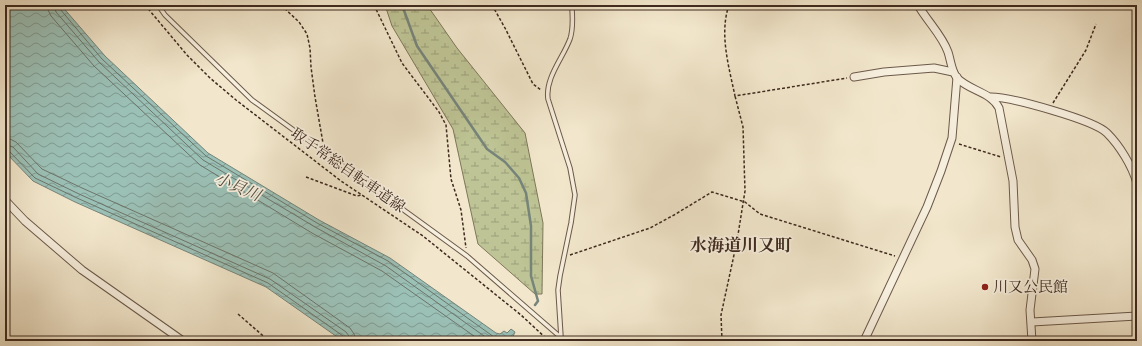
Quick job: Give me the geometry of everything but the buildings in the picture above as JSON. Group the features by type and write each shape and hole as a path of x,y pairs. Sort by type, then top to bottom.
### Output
{"street":[{"path":"864,341 927,207 951,142 955,112 955,75 948,52 942,40 918,5"},
{"path":"854,77 884,72 934,68 955,75 970,88 996,102 999,108 1013,181 1015,227 1018,240 1032,260 1034,269 1030,310 1032,322 1032,341"},
{"path":"991,98 1000,97 1048,109 1098,127 1107,133 1128,161 1137,183"},
{"path":"5,200 25,221 82,270 183,341"},
{"path":"1032,322 1137,316"}],"lane":[{"path":"158,5 165,15 252,100 467,256 565,341"},
{"path":"561,336 558,290 574,195 570,168 547,91 550,80 573,27 572,5"}],"path":[{"name":"取手常総自転車道線","path":"145,5 187,55 210,78 286,140 423,236 521,314 549,341"},
{"path":"281,5 299,22 307,34 322,142 326,148"},
{"path":"374,5 402,63 439,112 446,125 451,179 461,210 467,256"},
{"path":"492,5 533,84 548,95"},
{"path":"722,341 721,315 738,241 744,202 745,184 743,127 725,47 726,22 729,5"},
{"path":"1048,109 1086,50 1096,24"},
{"path":"735,96 854,77"},
{"path":"951,142 1009,159"},
{"path":"306,177 357,196 363,194"},
{"path":"564,257 650,228 712,192 744,202 760,214 902,258"},
{"path":"238,314 269,341"}],"green space":[{"path":"385,5 427,5 457,48 525,133 543,223 542,294 535,294 478,244 453,129 392,26"}],"water":[{"name":"小貝川","path":"5,5 61,5 105,56 208,153 319,220 390,258 496,333 500,334 504,331 507,333 511,329 515,332 511,341 343,341 266,287 75,202 33,181 5,152"}],"waterway":[{"path":"402,5 417,46 487,149 505,162 519,178 526,193 531,226 531,276 538,301 535,305"}],"place":[{"name":"川又公民館","path":"985,287"}],"district":[{"name":"水海道川又町","path":"741,245"}]}
